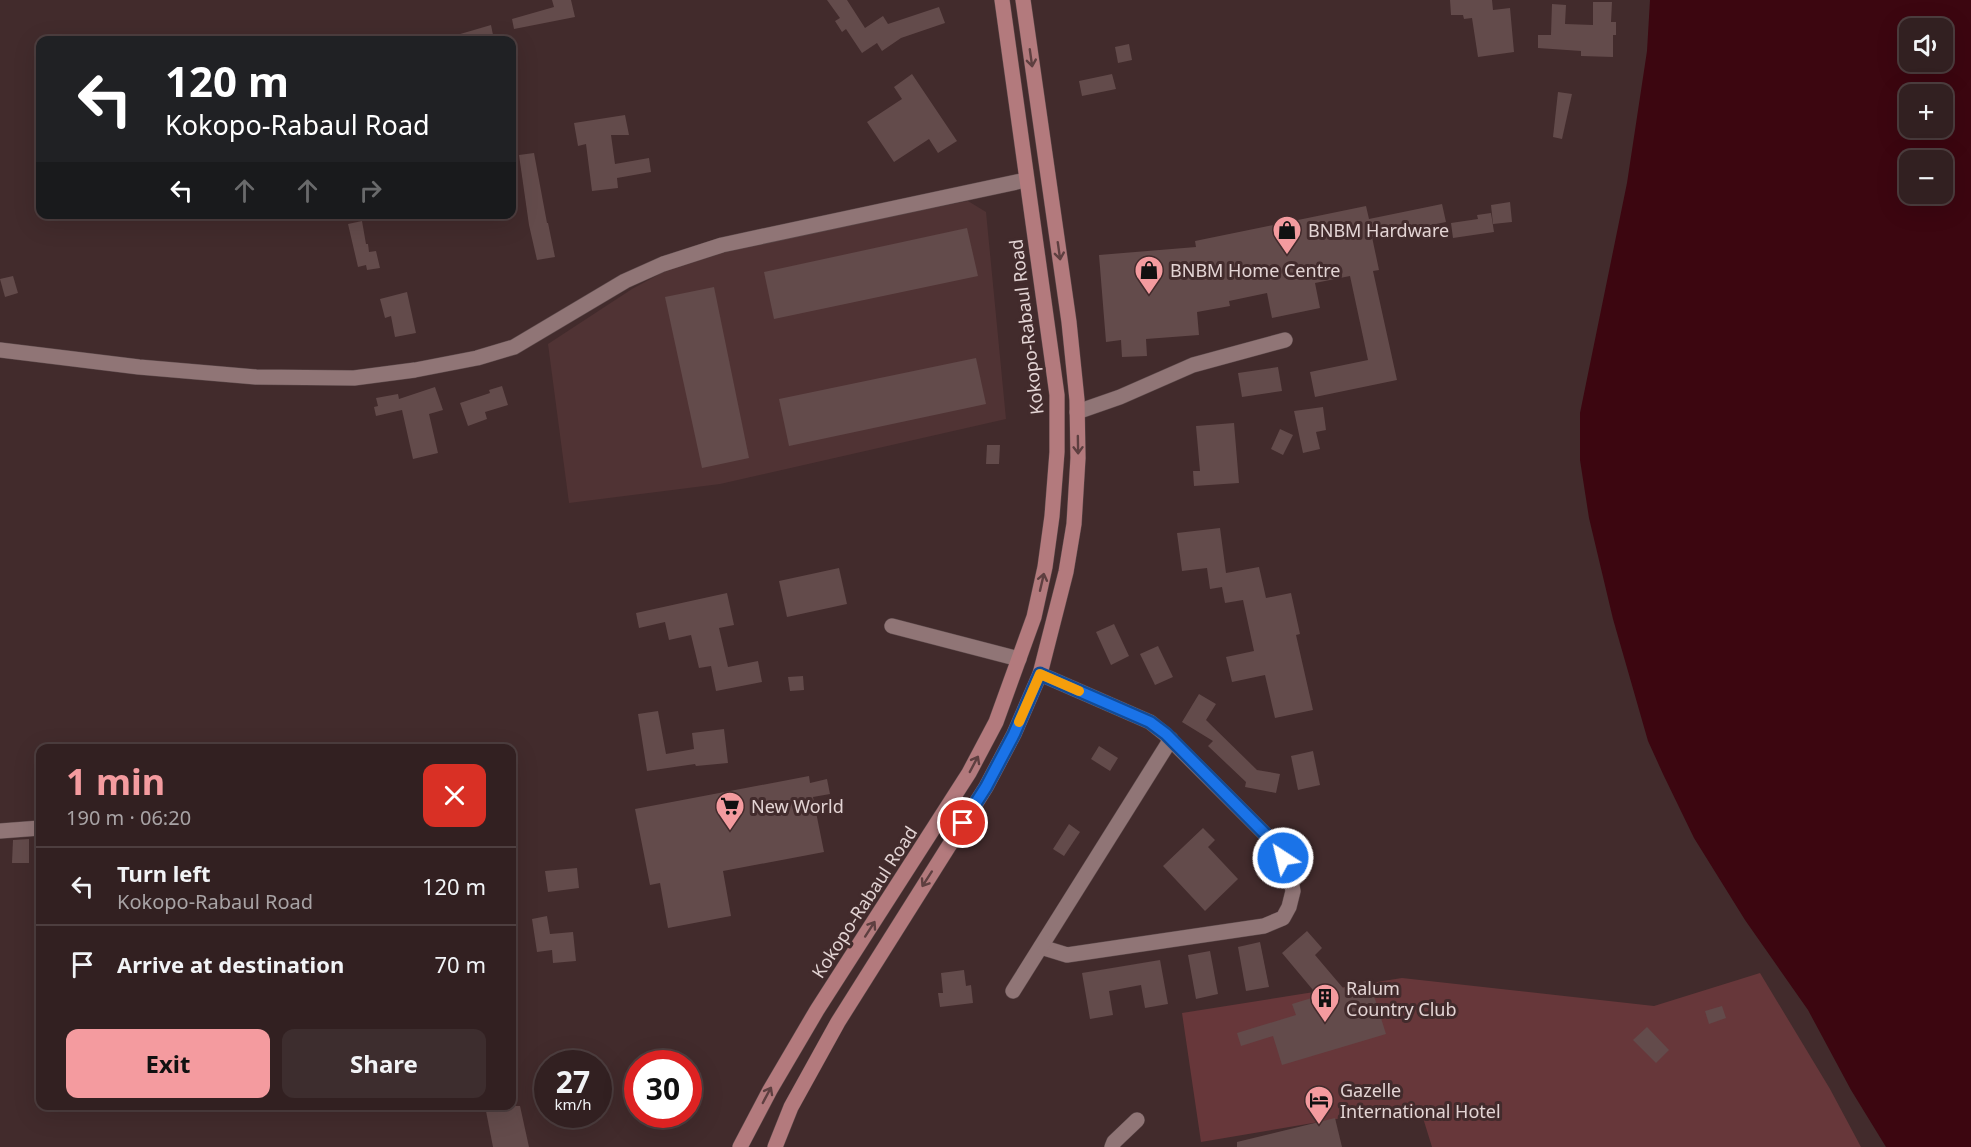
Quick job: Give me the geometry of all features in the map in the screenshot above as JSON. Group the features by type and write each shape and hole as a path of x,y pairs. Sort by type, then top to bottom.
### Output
{"main road":[{"name":"Kokopo-Rabaul Road","path":"740,1147 817,1010 969,773 996,722 1034,617 1045,567 1052,516 1057,452 1057,395 1002,0"},
{"path":"775,1147 791,1107 838,1022 986,787 1014,734 1040,674 1066,572 1074,524 1078,458 1077,412 1069,322 1023,0"}],"street":[{"path":"0,350 139,367 256,377 354,378 415,370 477,358 514,347 625,281 663,264 722,245 1026,180"},
{"path":"1077,412 1120,397 1193,365 1285,340"},
{"path":"892,626 1019,659"},
{"path":"1040,674 1150,722 1171,739 1276,845 1289,871 1293,891 1290,907 1283,918 1264,926 1067,955 1041,947"},
{"path":"1013,991 1171,739"},
{"path":"0,831 36,828"},
{"path":"1112,1147 1114,1142 1137,1120"}],"shaded area":[{"path":"1650,0 1971,0 1971,1147 1886,1147 1851,1090 1808,1010 1745,920 1694,838 1648,741 1613,619 1589,518 1580,460 1580,413 1627,183 1647,51"},
{"path":"968,201 986,212 1006,419 720,484 569,503 548,344 632,289 700,252"},
{"path":"1760,973 1830,1089 1861,1147 1432,1147 1419,1105 1201,1142 1182,1013 1402,978 1654,1006"}],"building":[{"path":"552,0 571,0 575,17 514,29 512,19 554,7"},
{"path":"827,0 847,0 865,28 883,16 888,24 939,7 945,23 901,38 882,51 877,43 862,53 846,29 842,32 835,21 840,18"},
{"path":"1450,0 1492,0 1493,10 1510,8 1514,52 1478,57 1472,18 1464,19 1463,15 1451,15"},
{"path":"1593,2 1612,2 1611,22 1616,22 1616,35 1613,35 1613,57 1581,56 1581,51 1538,48 1538,35 1551,35 1552,4 1566,5 1565,24 1593,25"},
{"path":"491,25 493,36 453,36"},
{"path":"1129,44 1132,60 1118,63 1115,47"},
{"path":"912,74 957,141 938,153 929,139 894,162 867,122 902,99 894,87"},
{"path":"1112,74 1116,89 1082,96 1079,81"},
{"path":"1558,92 1572,94 1562,139 1553,137"},
{"path":"625,115 629,135 611,135 615,164 649,158 651,172 617,178 618,188 592,191 586,144 578,146 574,123"},
{"path":"534,153 555,257 537,260 529,225 519,155"},
{"path":"1510,202 1512,222 1493,224 1491,205"},
{"path":"1442,204 1446,222 1372,237 1379,270 1373,271 1397,380 1315,397 1310,372 1368,360 1350,276 1315,283 1320,308 1272,318 1267,293 1229,301 1230,306 1197,312 1199,335 1146,339 1147,356 1122,357 1121,340 1106,342 1099,255 1196,247 1195,241 1366,206 1369,219"},
{"path":"1491,213 1494,232 1453,238 1451,223 1478,219 1477,215"},
{"path":"362,221 369,252 376,251 380,268 367,270 366,265 358,267 348,224"},
{"path":"967,228 978,276 774,319 764,272"},
{"path":"13,276 18,293 5,297 0,279"},
{"path":"714,287 749,458 702,468 665,297"},
{"path":"407,292 416,333 395,337 391,316 385,318 380,299"},
{"path":"976,358 986,404 789,446 779,399"},
{"path":"1278,367 1282,391 1242,397 1238,373"},
{"path":"502,386 508,405 485,412 487,419 468,426 460,403 490,393 489,390"},
{"path":"435,387 443,410 429,414 438,453 413,459 402,410 376,416 374,407 378,406 376,398 398,394 399,399"},
{"path":"1323,407 1326,430 1316,432 1320,449 1303,453 1294,411"},
{"path":"1234,423 1239,483 1194,486 1193,471 1200,471 1196,426"},
{"path":"1280,429 1293,435 1283,455 1271,449"},
{"path":"987,445 1000,445 999,464 986,464"},
{"path":"1220,528 1226,573 1259,567 1266,598 1291,593 1300,634 1296,635 1313,710 1275,718 1265,675 1232,682 1226,657 1254,651 1243,600 1225,603 1222,587 1210,589 1207,568 1182,571 1177,533"},
{"path":"839,568 847,604 787,617 779,581"},
{"path":"727,593 734,625 719,628 728,667 758,661 762,682 716,691 711,666 699,668 691,635 669,640 665,622 639,628 636,613"},
{"path":"1114,624 1129,656 1111,665 1096,632"},
{"path":"1158,646 1173,677 1155,685 1140,654"},
{"path":"803,676 804,690 790,691 788,677"},
{"path":"1199,694 1216,704 1206,720 1257,770 1280,774 1276,793 1245,787 1246,782 1208,746 1213,741 1182,722"},
{"path":"658,711 666,754 694,749 692,733 724,729 728,763 696,766 695,764 647,771 638,714"},
{"path":"1099,746 1118,758 1110,771 1091,759"},
{"path":"1313,751 1320,785 1298,790 1291,756"},
{"name":"New World","path":"809,776 810,783 827,779 830,794 813,797 824,852 723,871 731,916 668,928 660,883 650,885 635,809"},
{"path":"1069,824 1080,832 1064,856 1053,849"},
{"path":"1203,828 1215,840 1208,847 1238,879 1205,911 1163,866"},
{"path":"29,839 29,863 12,863 13,840"},
{"path":"577,868 579,888 548,892 545,871"},
{"path":"547,916 550,934 573,932 576,961 553,963 552,950 537,952 532,919"},
{"name":"Ralum Country Club","path":"1307,931 1322,948 1315,955 1343,988 1369,980 1386,1034 1282,1065 1273,1036 1241,1046 1237,1033 1296,1015 1292,1004 1318,996 1282,953"},
{"path":"1260,942 1269,987 1246,991 1238,947"},
{"path":"1210,951 1218,994 1196,999 1188,955"},
{"path":"1160,960 1168,1004 1145,1008 1141,985 1109,991 1113,1015 1090,1019 1082,973"},
{"path":"964,970 966,986 971,985 973,1003 940,1007 938,993 943,993 941,973"},
{"path":"1722,1006 1726,1018 1709,1024 1705,1011"},
{"path":"1647,1027 1669,1050 1656,1063 1633,1040"},
{"path":"516,1106 520,1106 529,1147 493,1147 486,1110 516,1110"},
{"name":"Gazelle International Hotel","path":"1335,1118 1342,1147 1237,1147 1237,1142"}],"slow traffic":[{"path":"1019,722 1040,674 1079,691"}],"place":[{"name":"BNBM Hardware","path":"1287,256"},
{"name":"BNBM Home Centre","path":"1149,296"},
{"name":"New World","path":"730,832"},
{"name":"Ralum Country Club","path":"1325,1024"},
{"name":"Gazelle International Hotel","path":"1319,1126"}],"route":[{"path":"963,823 986,787 1014,734 1040,674 1150,722 1166,734 1276,845 1283,858"}]}
